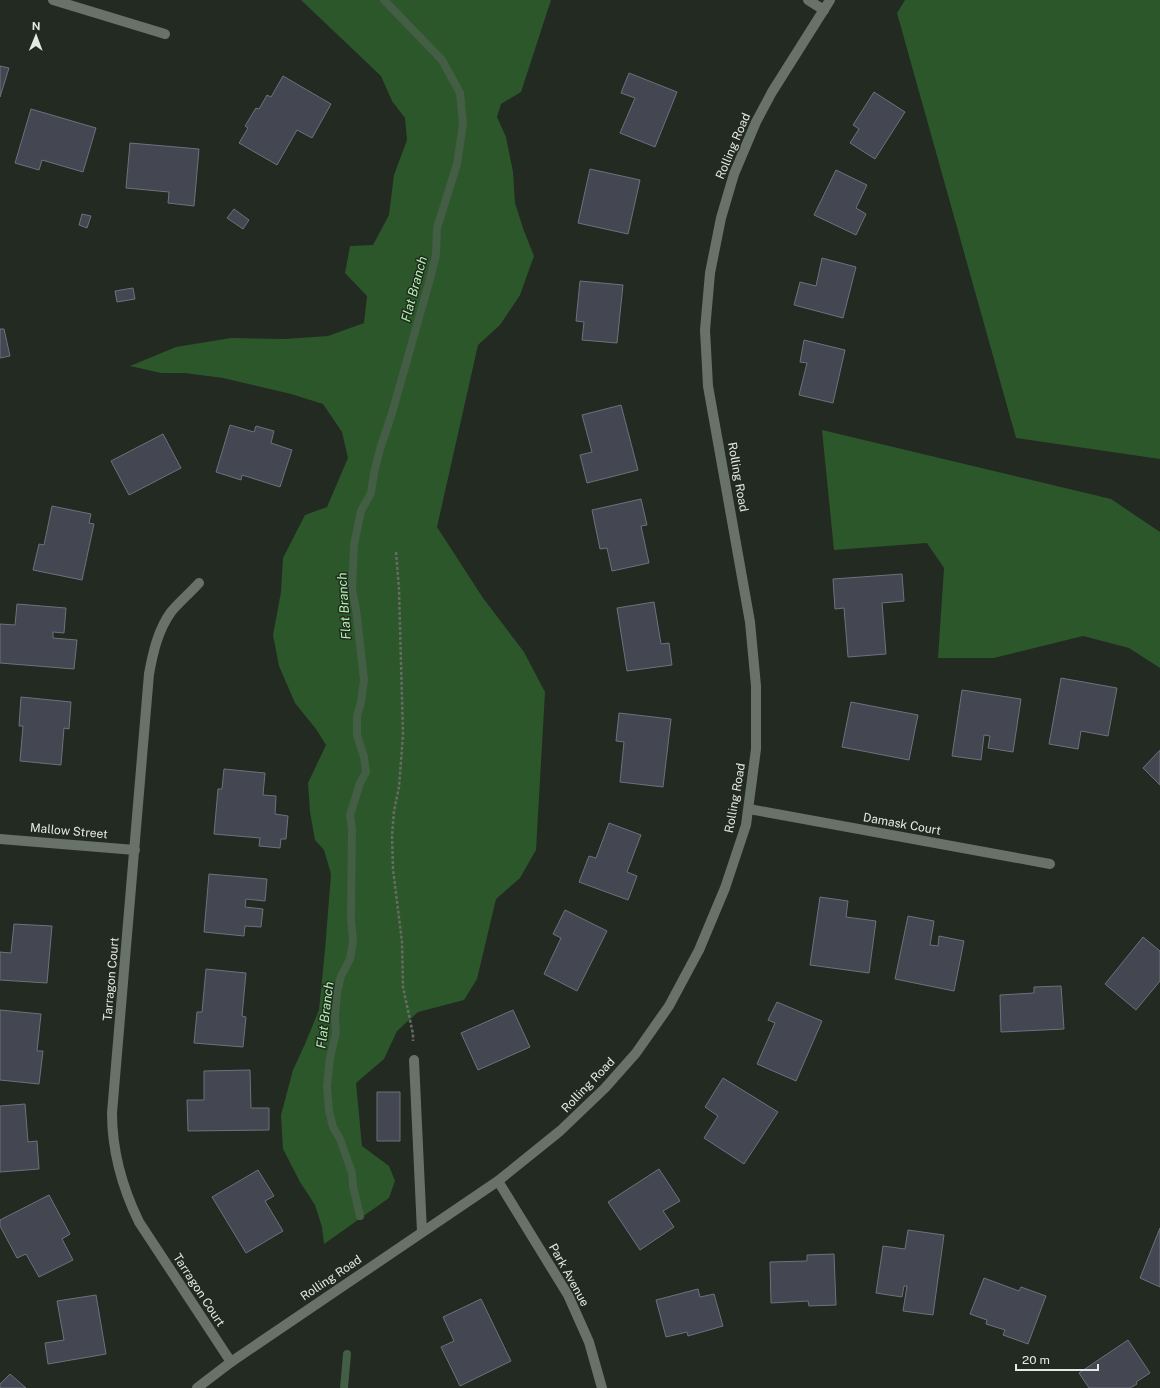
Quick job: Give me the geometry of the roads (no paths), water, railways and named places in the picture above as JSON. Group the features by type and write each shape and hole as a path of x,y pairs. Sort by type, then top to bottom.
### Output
{"street":[{"path":"53,0 165,34"},
{"path":"808,0 824,10"},
{"name":"Rolling Road","path":"197,1388 231,1362 498,1180 560,1132 605,1088 636,1053 669,1006 699,950 725,888 746,825 756,749 756,686 750,622 708,386 706,330 710,273 725,203 734,174 756,122 772,92 830,0"},
{"name":"Tarragon Court","path":"199,583 170,613 163,625 154,650 149,674 112,1113 112,1134 116,1158 124,1187 139,1222 231,1362"},
{"name":"Damask Court","path":"748,809 1050,864"},
{"name":"Mallow Street","path":"0,838 135,850"},
{"path":"414,1060 422,1232"},
{"name":"Park Avenue","path":"498,1180 568,1295 588,1342 602,1388"}],"waterway":[{"name":"Flat Branch","path":"360,1216 353,1186 352,1173 340,1139 333,1127 329,1111 327,1086 330,1058 336,1033 335,1018 337,993 341,976 350,959 353,942 351,918 352,829 350,815 360,783 366,772 364,757 357,735 357,717 364,680 356,609 352,589 354,545 361,511 371,493 380,449 392,413 430,279 436,255 437,228 457,164 463,124 460,93 442,60 384,0"},
{"name":"Flat Branch","path":"344,1388 347,1354"}]}
